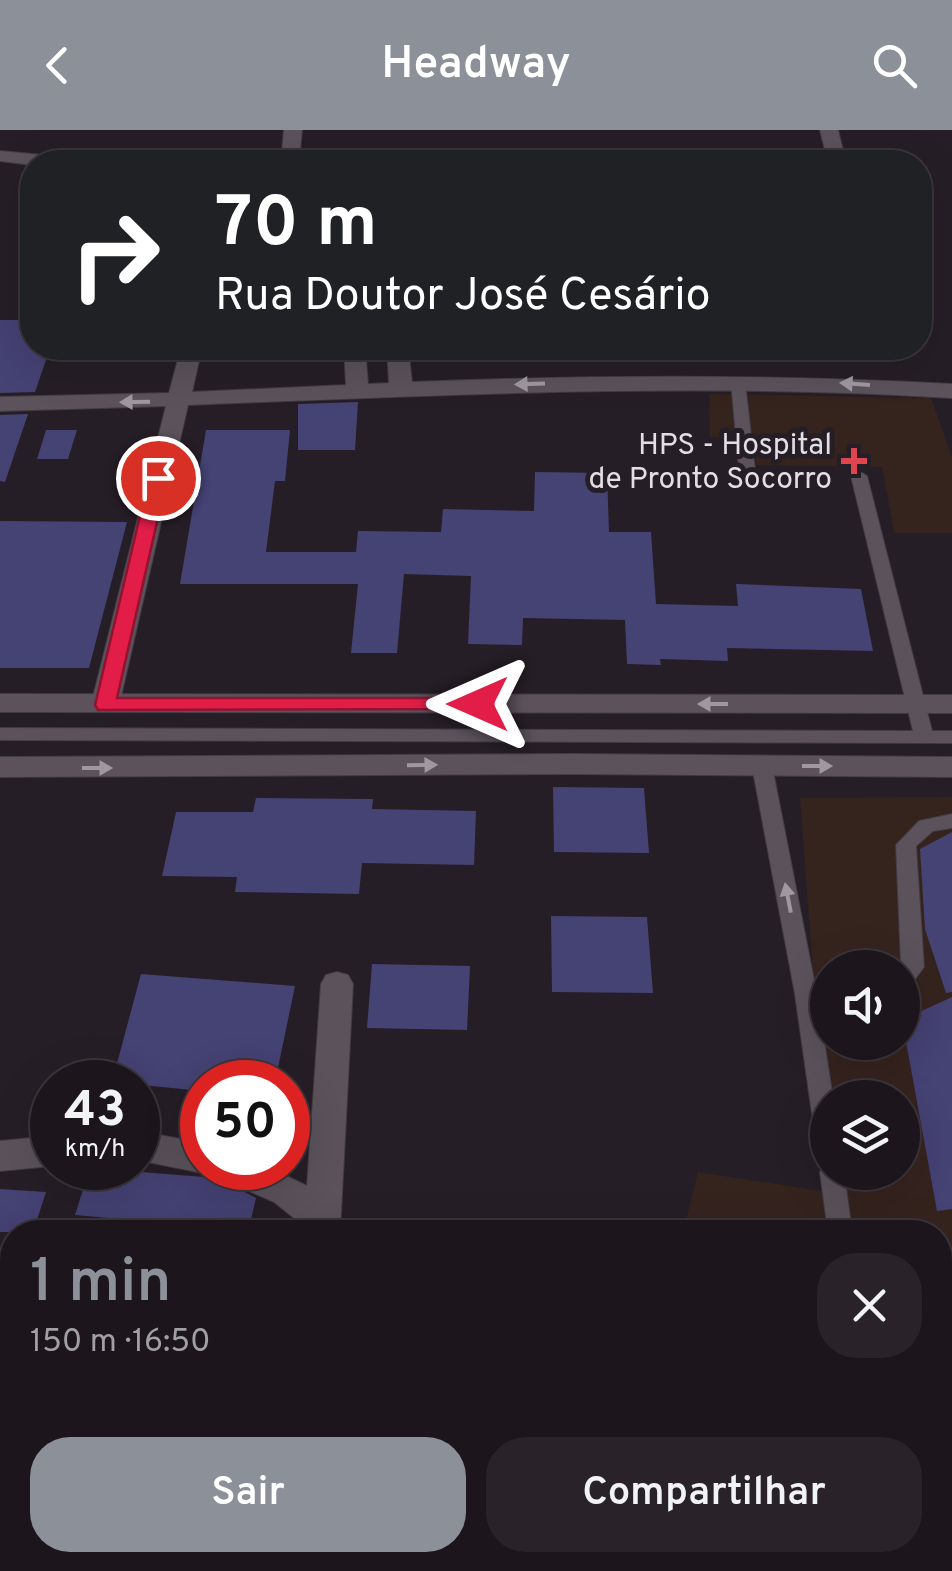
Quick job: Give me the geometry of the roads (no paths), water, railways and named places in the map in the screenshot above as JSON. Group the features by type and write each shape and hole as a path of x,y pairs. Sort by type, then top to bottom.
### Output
{"street":[{"path":"105,705 187,360"},
{"path":"355,360 358,392"},
{"path":"399,360 401,390"},
{"path":"0,404 175,402 625,381 846,383 952,392"},
{"path":"0,703 952,704"},
{"path":"0,767 952,768"},
{"path":"322,1220 337,984"},
{"path":"0,1156 30,1154"},
{"path":"284,1190 316,1220"}],"lane":[{"path":"738,382 747,470"},
{"path":"859,476 924,737"},
{"path":"0,734 952,737"},
{"path":"762,766 810,964"},
{"path":"911,950 906,844 920,827 934,821 952,821"},
{"path":"834,1190 838,1220"}],"place":[{"name":"HPS - Hospital de Pronto Socorro","path":"854,461"}]}
